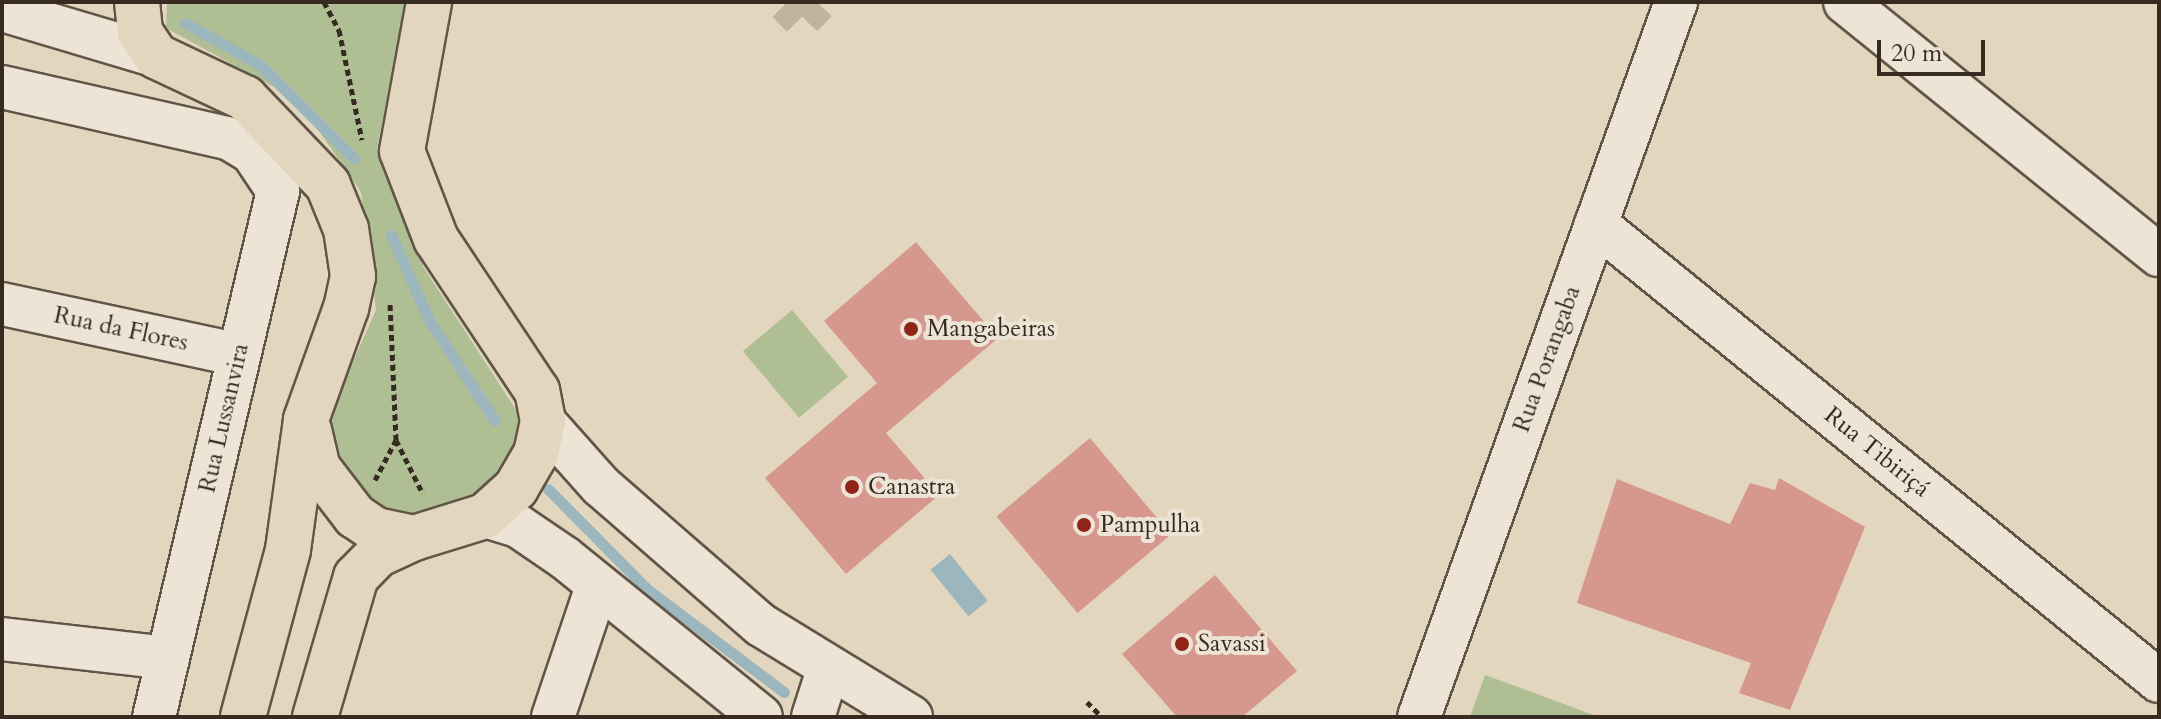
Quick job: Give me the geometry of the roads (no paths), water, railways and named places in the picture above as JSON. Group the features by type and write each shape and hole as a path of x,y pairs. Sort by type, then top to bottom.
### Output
{"main road":[{"path":"137,2 140,32 156,56 245,98 328,185 346,229 353,276 346,308 306,420 288,550 243,717"},
{"path":"315,717 356,577 377,555 485,516 516,488 536,454 543,421 537,391 436,239 402,151 403,118 433,8"},
{"path":"306,420 318,468 336,496 376,530 428,536"}],"street":[{"name":"Rua Porangaba","path":"1419,717 1676,2"},
{"path":"1845,2 2159,255"},
{"path":"2,10 156,56"},
{"name":"Rua Lussanvira","path":"2,87 230,139 252,152 278,191 154,717"},
{"name":"Rua Tibiriçá","path":"1596,224 2159,681"},
{"name":"Rua da Flores","path":"2,304 239,355"},
{"path":"543,421 677,557 828,670 911,717"},
{"path":"485,516 518,526 761,717"},
{"path":"553,717 597,586"},
{"path":"2,639 168,658"},
{"path":"813,717 828,670"}],"water":[{"path":"950,554 988,601 968,616 931,570"}],"waterway":[{"path":"185,23 259,64 354,158"},
{"path":"391,235 430,322 495,421"},
{"path":"548,489 648,590 784,692"}],"tunnel":[{"path":"787,2 802,17 816,2"}],"place":[{"name":"Mangabeiras","path":"911,329"},
{"name":"Canastra","path":"852,487"},
{"name":"Pampulha","path":"1084,525"},
{"name":"Savassi","path":"1182,644"}]}
